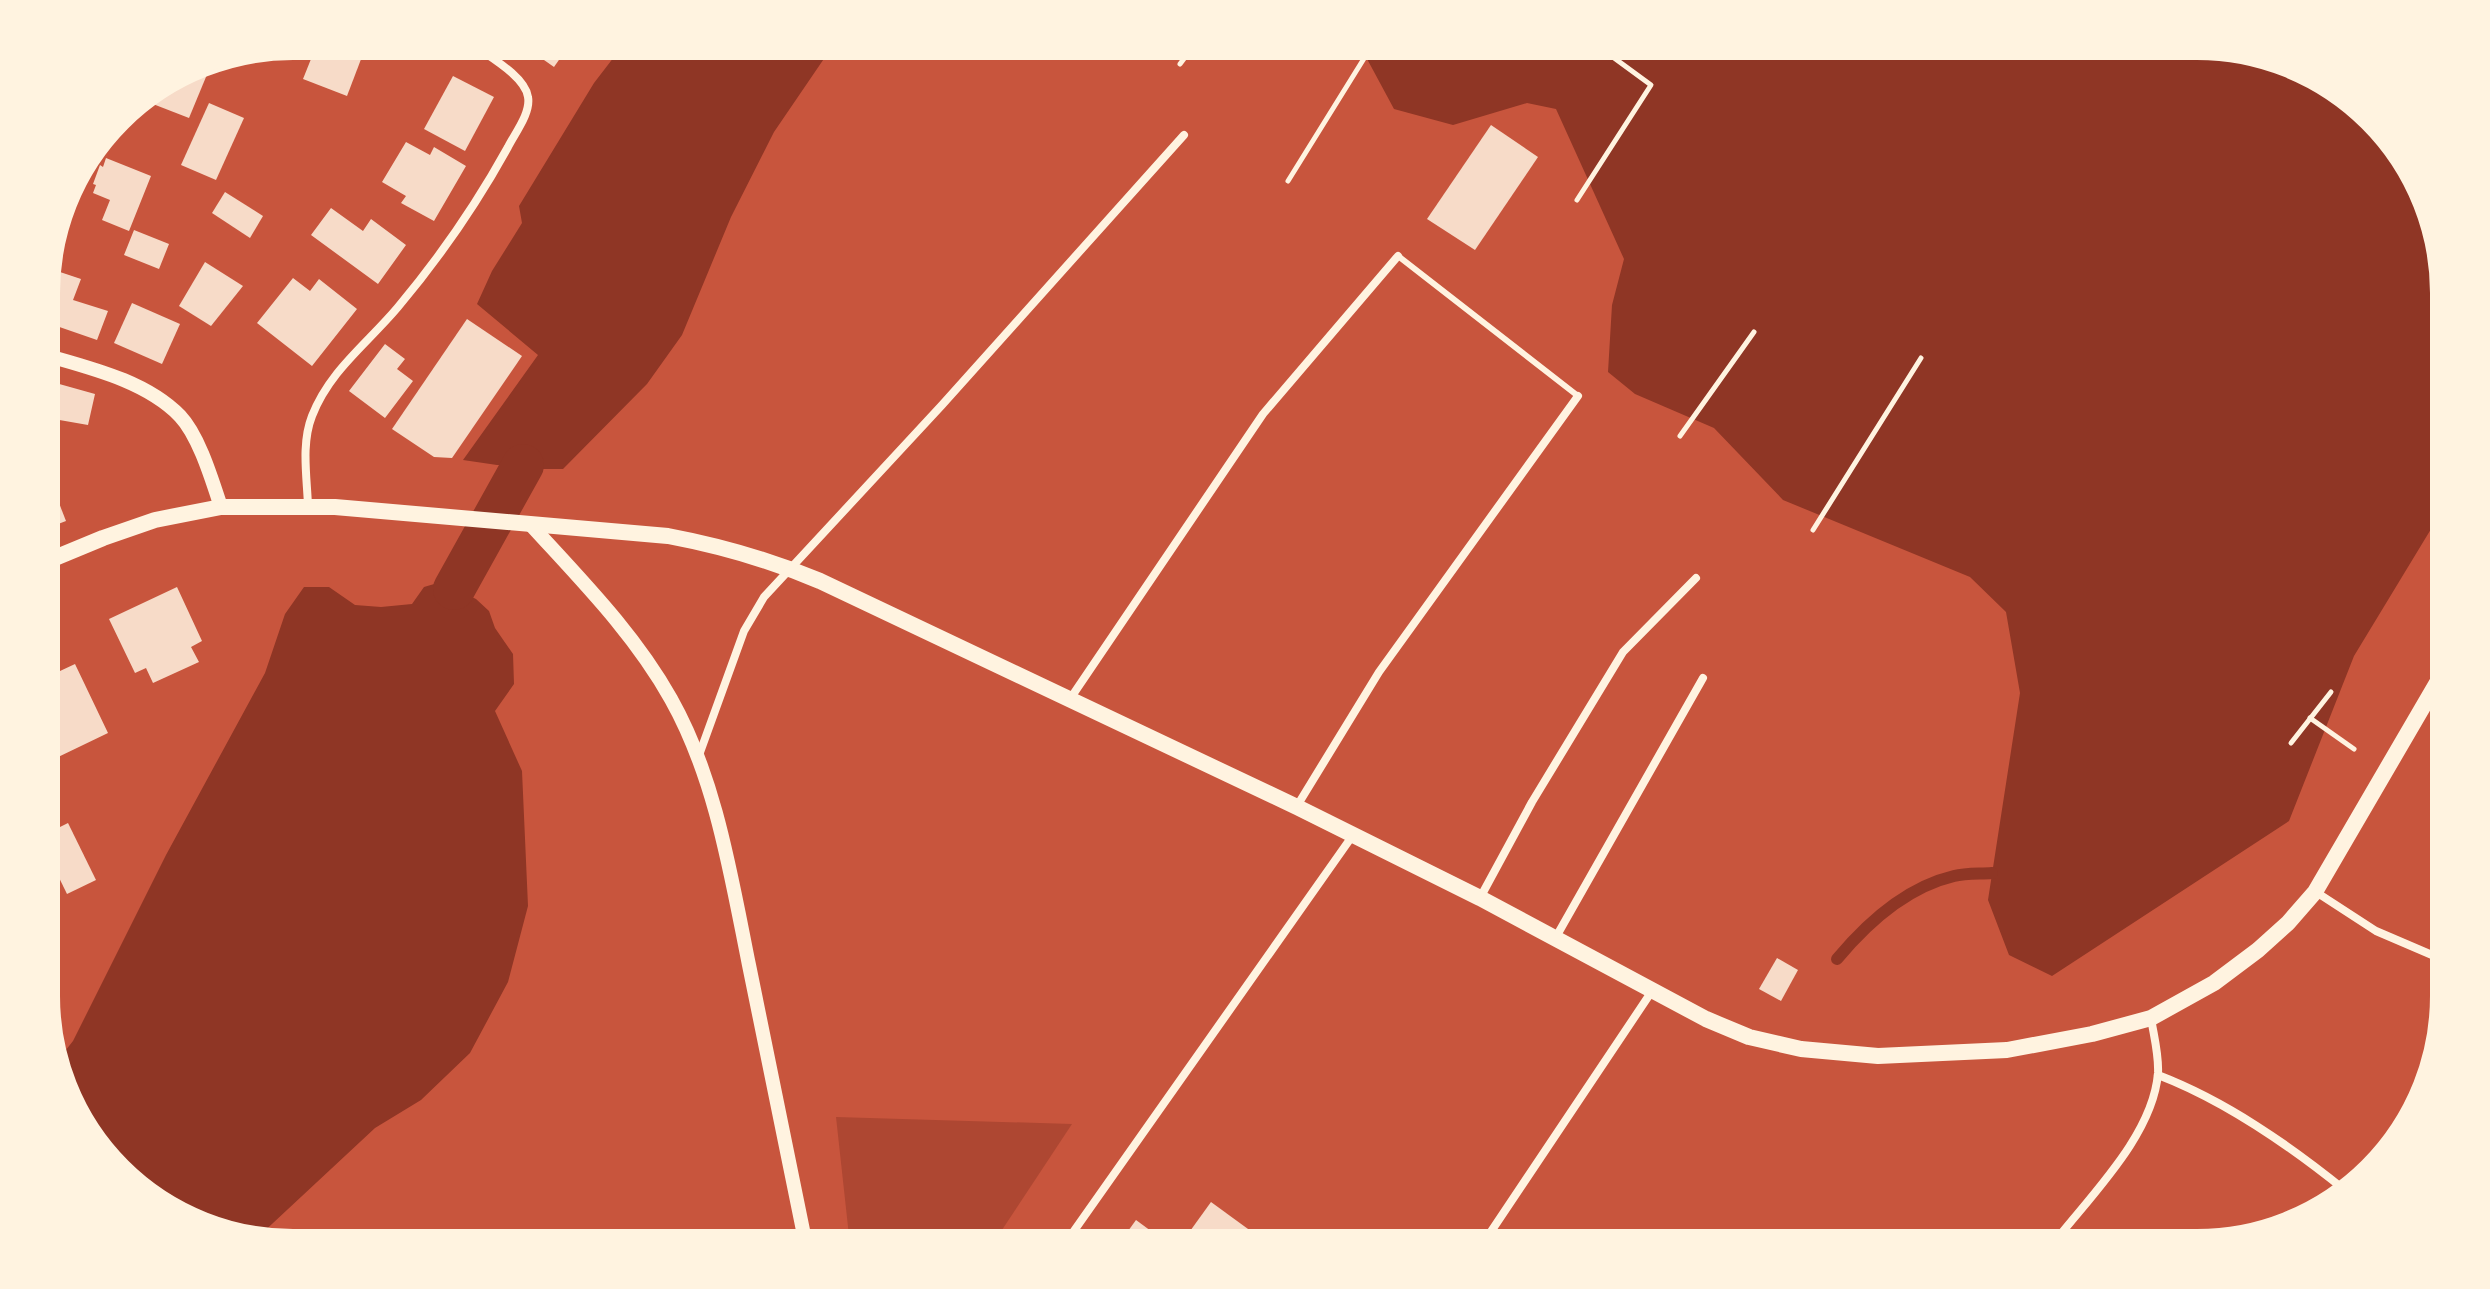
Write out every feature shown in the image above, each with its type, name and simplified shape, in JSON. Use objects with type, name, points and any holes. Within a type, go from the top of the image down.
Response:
[{"type":"main road","points":[[59,556],[155,520],[221,507],[335,507],[668,536],[728,549],[790,568],[1297,807],[1556,937],[1706,1019],[1749,1037],[1801,1049],[1878,1056],[2007,1050],[2092,1034],[2151,1018],[2214,983],[2288,923],[2315,892],[2432,704]]},
{"type":"street","points":[[308,507],[305,439],[321,397],[335,375],[430,270],[487,185],[526,112],[528,95],[524,85],[492,59]]},
{"type":"street","points":[[698,759],[744,631],[764,597],[942,405],[1184,135]]},
{"type":"street","points":[[1070,700],[1263,414],[1398,256]]},
{"type":"street","points":[[59,360],[128,383],[160,399],[182,418],[203,456],[221,507]]},
{"type":"street","points":[[1297,807],[1379,672],[1578,396]]},
{"type":"street","points":[[523,524],[617,619],[672,700],[698,759],[735,893],[803,1231]]},
{"type":"street","points":[[1480,898],[1532,802],[1623,652],[1696,578]]},
{"type":"street","points":[[1556,937],[1703,678]]},
{"type":"street","points":[[1074,1231],[1353,835]]},
{"type":"street","points":[[2315,892],[2376,931],[2432,955]]},
{"type":"street","points":[[1492,1230],[1652,991]]},
{"type":"street","points":[[2064,1230],[2111,1170],[2150,1109],[2158,1075],[2158,1053],[2151,1018]]},
{"type":"street","points":[[2158,1075],[2190,1087],[2265,1132],[2337,1184]]},
{"type":"lane","points":[[1398,256],[1578,396]]},
{"type":"path","points":[[1288,181],[1364,58]]},
{"type":"path","points":[[1577,200],[1651,85],[1615,58]]},
{"type":"path","points":[[1180,64],[1184,59]]},
{"type":"path","points":[[1680,436],[1754,332]]},
{"type":"path","points":[[1813,530],[1921,358]]},
{"type":"path","points":[[2291,743],[2331,692]]},
{"type":"path","points":[[2310,718],[2354,749]]},
{"type":"shaded area","points":[[1367,58],[2197,58],[2273,70],[2301,82],[2352,116],[2374,138],[2408,189],[2424,232],[2430,262],[2432,527],[2354,656],[2289,821],[2052,976],[2009,955],[1988,900],[2020,693],[2006,612],[1970,577],[1783,500],[1714,428],[1635,394],[1608,372],[1612,305],[1624,259],[1556,109],[1527,103],[1453,125],[1394,109]]},
{"type":"shaded area","points":[[613,59],[824,59],[774,132],[731,217],[682,335],[647,384],[563,469],[463,460],[538,355],[477,304],[492,271],[522,223],[519,206],[594,83]]},
{"type":"shaded area","points":[[441,582],[476,599],[489,611],[495,628],[513,654],[514,684],[495,711],[522,771],[528,906],[508,982],[470,1053],[421,1100],[375,1128],[266,1229],[217,1219],[162,1191],[116,1151],[89,1114],[65,1051],[73,1041],[166,855],[265,673],[285,614],[304,587],[329,587],[355,605],[381,607],[412,604],[424,587]]},
{"type":"shaded area","points":[[836,1117],[1072,1124],[1002,1231],[848,1231]]},
{"type":"building","points":[[311,59],[361,59],[347,96],[303,79]]},
{"type":"building","points":[[542,59],[560,59],[554,67]]},
{"type":"building","points":[[207,74],[189,118],[153,104],[175,89]]},
{"type":"building","points":[[453,76],[494,97],[465,151],[424,129]]},
{"type":"building","points":[[209,103],[244,118],[216,180],[181,165]]},
{"type":"building","points":[[1491,125],[1538,157],[1475,250],[1427,219]]},
{"type":"building","points":[[406,142],[430,155],[434,147],[466,166],[434,221],[401,203],[406,196],[382,182]]},
{"type":"building","points":[[106,158],[151,176],[129,231],[102,220],[110,200],[93,193],[100,165],[103,167]]},
{"type":"building","points":[[225,192],[263,216],[250,238],[212,213]]},
{"type":"building","points":[[331,208],[363,231],[371,219],[406,245],[378,284],[311,235]]},
{"type":"building","points":[[134,230],[169,244],[159,269],[124,255]]},
{"type":"building","points":[[205,262],[243,286],[211,326],[179,306]]},
{"type":"building","points":[[60,272],[81,279],[73,300],[108,311],[97,340],[59,327]]},
{"type":"building","points":[[293,278],[310,291],[319,279],[357,309],[312,366],[257,323]]},
{"type":"building","points":[[132,303],[180,324],[162,364],[114,343]]},
{"type":"building","points":[[467,319],[522,356],[452,458],[434,457],[392,429]]},
{"type":"building","points":[[385,344],[405,359],[397,369],[413,381],[385,418],[349,391]]},
{"type":"building","points":[[59,384],[95,394],[88,425],[59,420]]},
{"type":"building","points":[[59,502],[66,521],[59,524]]},
{"type":"building","points":[[177,587],[202,641],[191,647],[199,662],[153,683],[146,668],[135,673],[109,619]]},
{"type":"building","points":[[75,664],[108,733],[58,757],[58,672]]},
{"type":"building","points":[[68,823],[96,880],[67,894],[58,876],[58,828]]},
{"type":"building","points":[[1777,958],[1798,970],[1781,1001],[1759,989]]},
{"type":"building","points":[[1211,1202],[1250,1231],[1190,1231]]},
{"type":"building","points":[[1136,1220],[1150,1231],[1128,1231]]},
{"type":"waterway","points":[[454,589],[523,465]]},
{"type":"waterway","points":[[1837,959],[1861,932],[1889,908],[1920,889],[1954,876],[1992,873]]}]
